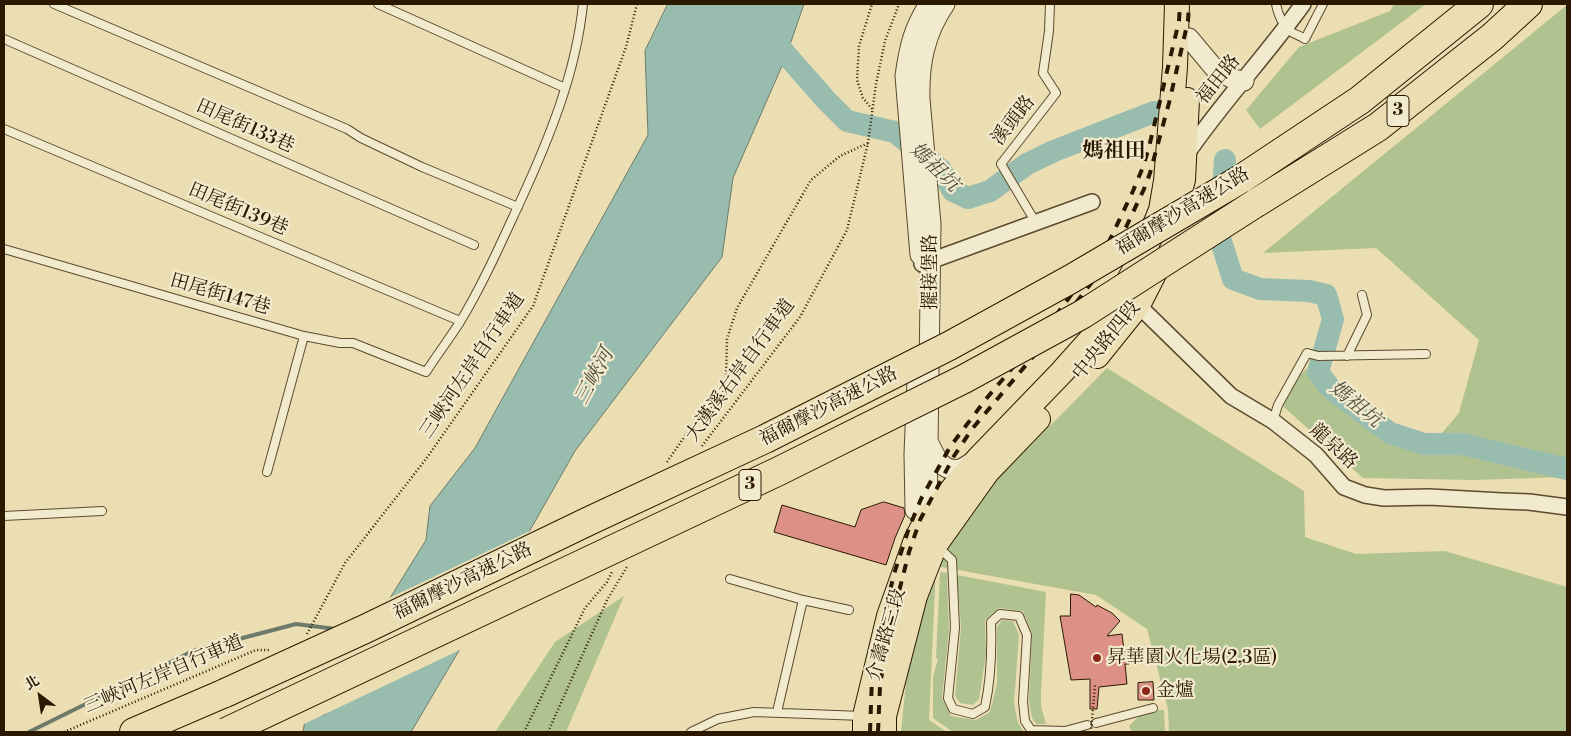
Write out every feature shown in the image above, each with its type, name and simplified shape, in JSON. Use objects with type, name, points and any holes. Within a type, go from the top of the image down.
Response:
[{"type":"highway","name":"福爾摩沙高速公路","points":[[134,732],[365,629],[590,520],[765,439],[949,346],[1070,279],[1241,178],[1360,100],[1479,4]]},
{"type":"highway","name":"福爾摩沙高速公路","points":[[226,732],[779,471],[964,379],[1083,314],[1256,202],[1378,128],[1492,37],[1528,4]]},
{"type":"main road","name":"中央路四段","points":[[926,543],[987,472],[1106,347],[1129,302],[1143,254],[1161,210],[1173,166],[1178,4]]},
{"type":"main road","name":"中央路四段","points":[[1177,82],[1189,38],[1191,4]]},
{"type":"main road","name":"中央路四段","points":[[926,543],[927,519],[979,458],[1129,302],[1160,261],[1183,180],[1173,166]]},
{"type":"main road","name":"介壽路三段","points":[[865,724],[889,616],[926,543]]},
{"type":"main road","name":"介壽路三段","points":[[884,732],[884,716],[915,596],[926,543]]},
{"type":"street","name":"擺接堡路","points":[[927,519],[929,442],[926,262],[913,96],[906,76],[909,50],[918,22],[928,4]]},
{"type":"street","name":"擺接堡路","points":[[913,96],[920,79],[923,54],[930,31],[945,4]]},
{"type":"street","name":"福田路","points":[[1173,166],[1244,81],[1294,32],[1303,4]]},
{"type":"street","points":[[1189,38],[1215,68],[1232,80],[1244,81]]},
{"type":"street","points":[[1160,134],[1177,82]]},
{"type":"street","points":[[926,262],[1035,221],[1092,202]]},
{"type":"street","name":"擺接堡路","points":[[926,262],[914,454],[926,543]]},
{"type":"street","name":"龍泉路","points":[[1129,302],[1231,396],[1273,421],[1316,455],[1344,487],[1384,498],[1429,497],[1529,502],[1567,507]]},
{"type":"street","points":[[929,442],[937,460],[949,468],[960,468],[979,458]]},
{"type":"lane","points":[[54,4],[347,129],[361,138],[422,167],[518,207]]},
{"type":"lane","points":[[378,4],[565,88]]},
{"type":"lane","points":[[460,321],[497,253],[535,170],[561,104],[581,22],[583,4]]},
{"type":"lane","name":"溪頭路","points":[[1035,221],[1001,164],[1056,93],[1043,73],[1049,31],[1050,4]]},
{"type":"lane","points":[[1276,4],[1278,15],[1294,32],[1305,39],[1323,4]]},
{"type":"lane","name":"田尾街133巷","points":[[4,39],[474,245]]},
{"type":"lane","name":"田尾街139巷","points":[[4,129],[460,321]]},
{"type":"lane","name":"田尾街147巷","points":[[4,250],[304,336],[340,343],[352,343],[426,372],[460,321]]},
{"type":"lane","points":[[1347,356],[1368,315],[1362,295]]},
{"type":"lane","points":[[266,472],[304,336]]},
{"type":"lane","points":[[1273,421],[1278,404],[1307,354],[1347,356],[1426,354]]},
{"type":"lane","points":[[4,516],[102,511]]},
{"type":"lane","points":[[926,543],[952,560],[955,628],[948,698],[953,710],[973,714],[984,707],[990,686],[991,622],[1000,614],[1019,616],[1027,635],[1023,702],[1025,721],[1031,730],[1065,731],[1089,729]]},
{"type":"lane","points":[[730,579],[803,600],[849,610]]},
{"type":"lane","points":[[777,712],[803,600]]},
{"type":"lane","points":[[1096,723],[1153,708]]},
{"type":"lane","points":[[691,732],[718,719],[754,712],[777,712],[865,724]]},
{"type":"path","name":"三峽河左岸自行車道","points":[[308,631],[345,563],[426,459],[533,306],[626,47],[637,4]]},
{"type":"path","points":[[872,4],[859,46],[857,80],[864,98],[873,111]]},
{"type":"path","name":"大漢溪右岸自行車道","points":[[698,452],[708,436],[800,318],[846,230],[868,143],[885,41],[899,4]]},
{"type":"path","points":[[666,464],[692,426],[722,398],[726,381],[727,339],[737,308],[811,180],[840,156],[868,143]]},
{"type":"path","points":[[548,732],[607,600],[632,559]]},
{"type":"path","points":[[524,732],[585,608],[607,582],[616,565]]},
{"type":"path","name":"三峽河左岸自行車道","points":[[64,732],[256,650],[272,650]]},
{"type":"path","points":[[1089,729],[1096,685]]},
{"type":"green space","points":[[1394,4],[1426,4],[1260,129],[1246,110],[1299,47],[1390,11]]},
{"type":"green space","points":[[1567,5],[1567,477],[1475,480],[1363,478],[1276,400],[1306,369],[1355,417],[1424,454],[1459,413],[1479,340],[1376,248],[1263,253]]},
{"type":"green space","points":[[1107,368],[1304,491],[1305,537],[1356,554],[1445,551],[1567,587],[1567,732],[1169,732],[1168,709],[1147,629],[1096,595],[936,566],[929,720],[947,732],[901,732],[906,683],[920,600],[938,551],[994,483]]},
{"type":"green space","points":[[940,572],[947,573],[949,629],[942,698],[951,716],[976,720],[990,712],[997,684],[997,627],[1002,620],[1013,621],[1019,635],[1014,703],[1018,723],[1024,732],[953,732],[933,718],[933,677],[938,659],[936,658]]},
{"type":"green space","points":[[957,575],[1046,592],[1041,706],[1046,724],[1036,724],[1032,718],[1029,701],[1032,633],[1023,611],[999,608],[985,620],[986,654],[979,699],[973,705],[960,703],[955,696],[961,628]]},
{"type":"green space","points":[[624,596],[566,732],[495,732],[555,642]]},
{"type":"green space","points":[[1164,710],[1165,732],[1132,732],[1129,726],[1140,715]]},
{"type":"water","name":"三峽河","points":[[668,4],[804,4],[785,59],[733,178],[722,257],[575,451],[411,732],[303,732],[305,720],[326,714],[372,627],[426,540],[430,506],[475,448],[648,135],[645,51]]},
{"type":"pier","points":[[534,529],[464,648],[302,725],[304,718],[324,712],[385,600]]},
{"type":"building","points":[[884,502],[904,508],[905,515],[886,565],[774,532],[782,505],[855,527],[861,510]]},
{"type":"building","name":"昇華園火化場(2,3區)","points":[[1071,594],[1079,595],[1096,607],[1097,605],[1112,613],[1120,621],[1107,636],[1122,634],[1124,651],[1127,652],[1129,664],[1125,664],[1127,684],[1099,687],[1097,709],[1090,709],[1090,679],[1071,680],[1060,616],[1070,616]]},
{"type":"building","name":"金爐","points":[[1153,682],[1154,700],[1138,700],[1138,683]]},
{"type":"waterway","name":"媽祖坑","points":[[768,34],[847,121],[895,132],[941,170],[953,191],[968,198],[990,191],[1027,164],[1054,151],[1154,112]]},
{"type":"waterway","name":"媽祖坑","points":[[1225,160],[1220,238],[1233,279],[1260,289],[1309,291],[1326,295],[1333,319],[1318,372],[1330,388],[1390,433],[1424,444],[1462,444],[1567,469]]},
{"type":"waterway","points":[[29,732],[193,651],[296,624],[336,629]]},
{"type":"railway","points":[[870,732],[872,678],[879,638],[894,574],[921,499],[950,447],[986,399],[1048,326],[1106,248],[1143,167],[1179,21],[1180,4]]},
{"type":"railway","points":[[878,732],[880,686],[887,639],[909,552],[920,520],[954,456],[972,429],[1048,339],[1092,282],[1119,242],[1150,173],[1188,21],[1189,4]]},
{"type":"place","name":"昇華園火化場(2,3區)","points":[[1097,658]]},
{"type":"place","name":"金爐","points":[[1146,691]]},
{"type":"district","name":"媽祖田","points":[[1114,152]]}]
